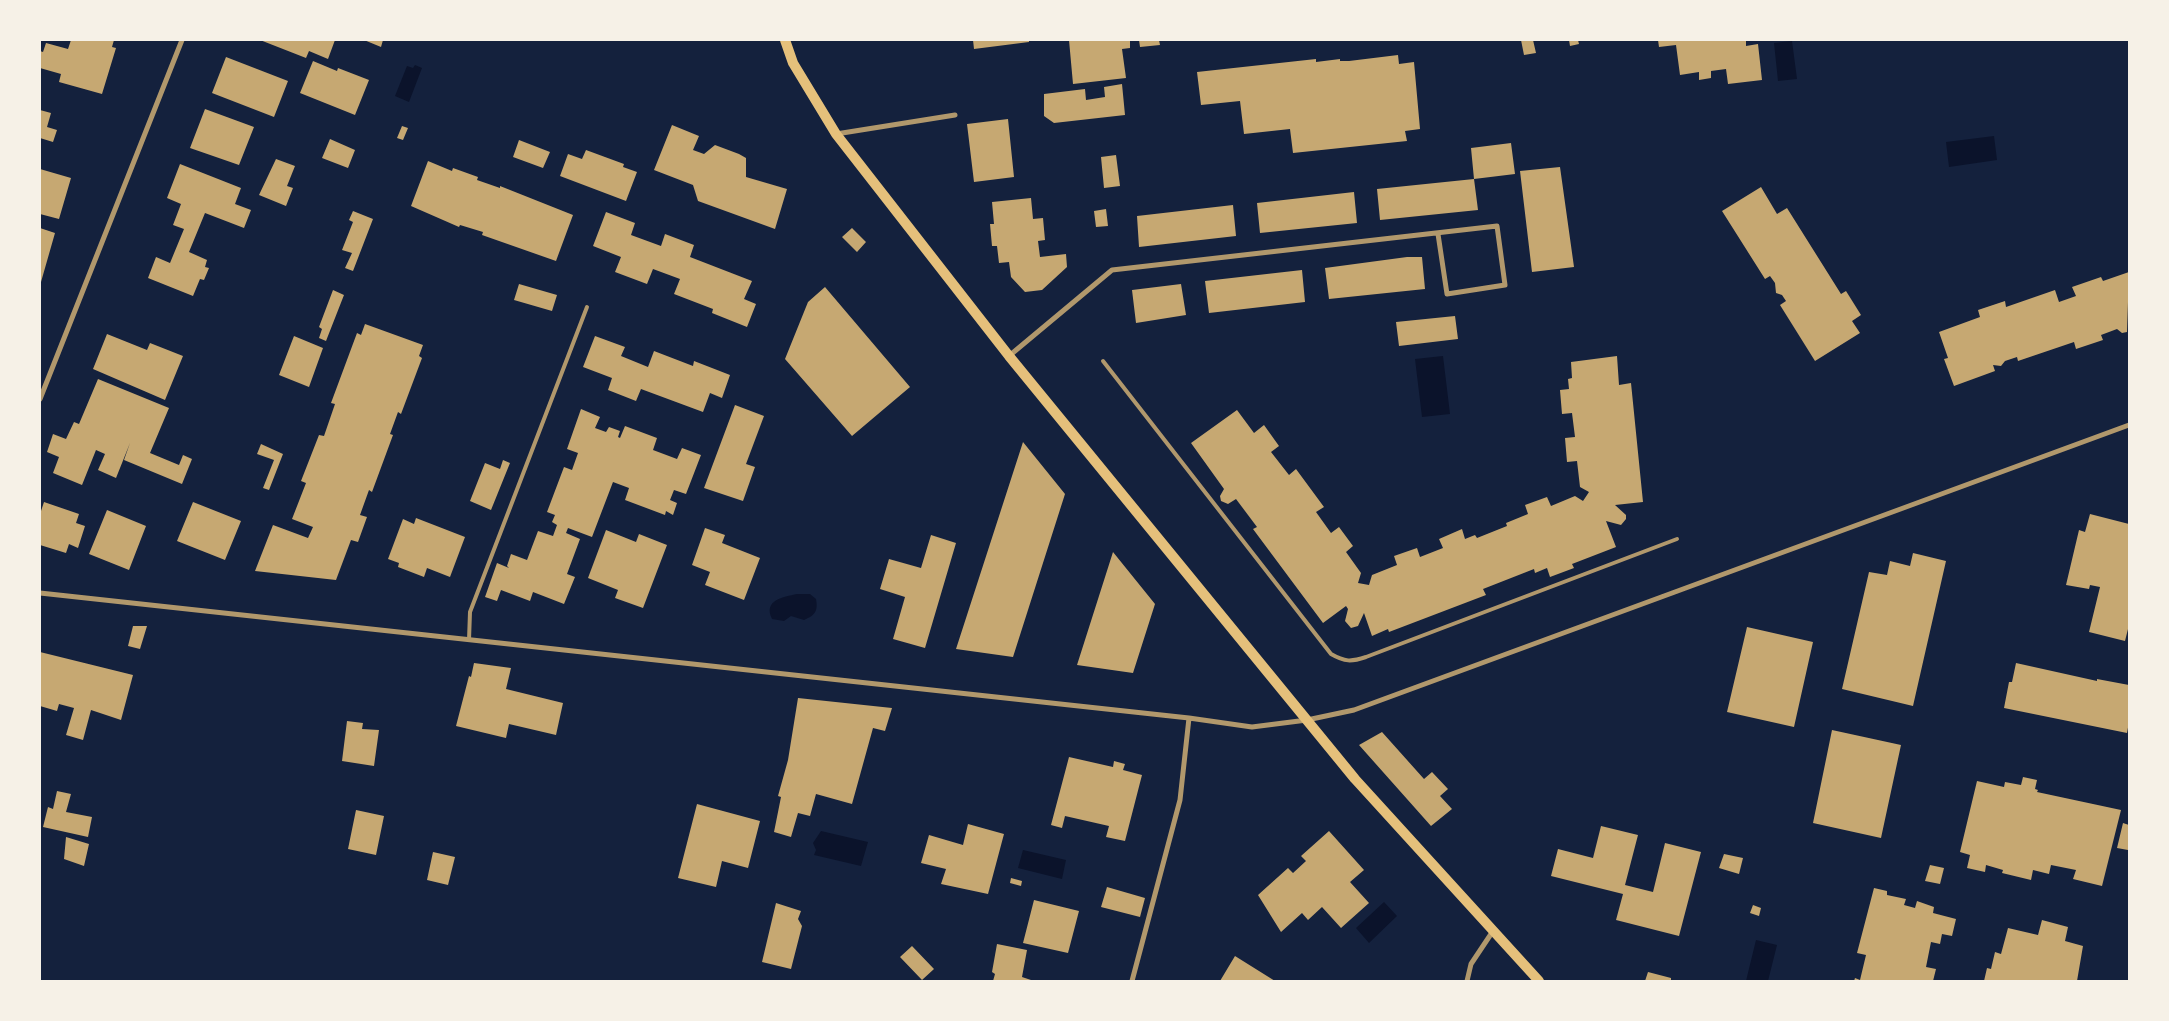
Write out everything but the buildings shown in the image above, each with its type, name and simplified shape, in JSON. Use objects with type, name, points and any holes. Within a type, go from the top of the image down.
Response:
[{"type":"main road","points":[[785,40],[793,63],[836,134],[1009,356],[1355,780],[1539,981]]},
{"type":"street","points":[[40,399],[182,40]]},
{"type":"street","points":[[836,134],[955,115]]},
{"type":"street","points":[[1009,356],[1112,270],[1497,226],[1506,285],[1447,294],[1438,234]]},
{"type":"street","points":[[40,592],[1189,718],[1252,727],[1307,720],[1354,710],[2129,426]]},
{"type":"street","points":[[1132,981],[1180,800],[1189,718]]},
{"type":"street","points":[[1467,981],[1471,964],[1494,931]]},
{"type":"lane","points":[[469,640],[470,612],[588,307]]},
{"type":"lane","points":[[1103,361],[1332,654],[1341,660],[1351,662],[1366,657],[1677,539]]},
{"type":"water","points":[[1792,41],[1797,79],[1778,81],[1774,43]]},
{"type":"water","points":[[415,65],[422,68],[409,102],[395,96],[407,66],[413,68]]},
{"type":"water","points":[[1994,136],[1997,160],[1949,167],[1946,142]]},
{"type":"water","points":[[1443,356],[1450,414],[1422,417],[1415,359]]},
{"type":"water","points":[[797,594],[810,594],[816,599],[817,606],[814,614],[804,620],[791,616],[784,621],[772,619],[770,608],[776,600]]},
{"type":"water","points":[[821,831],[868,842],[861,866],[814,855],[816,850],[813,843]]},
{"type":"water","points":[[1023,850],[1066,860],[1062,879],[1018,868]]},
{"type":"water","points":[[1384,902],[1397,916],[1369,943],[1356,928]]},
{"type":"water","points":[[1756,940],[1777,945],[1768,981],[1746,981]]}]
